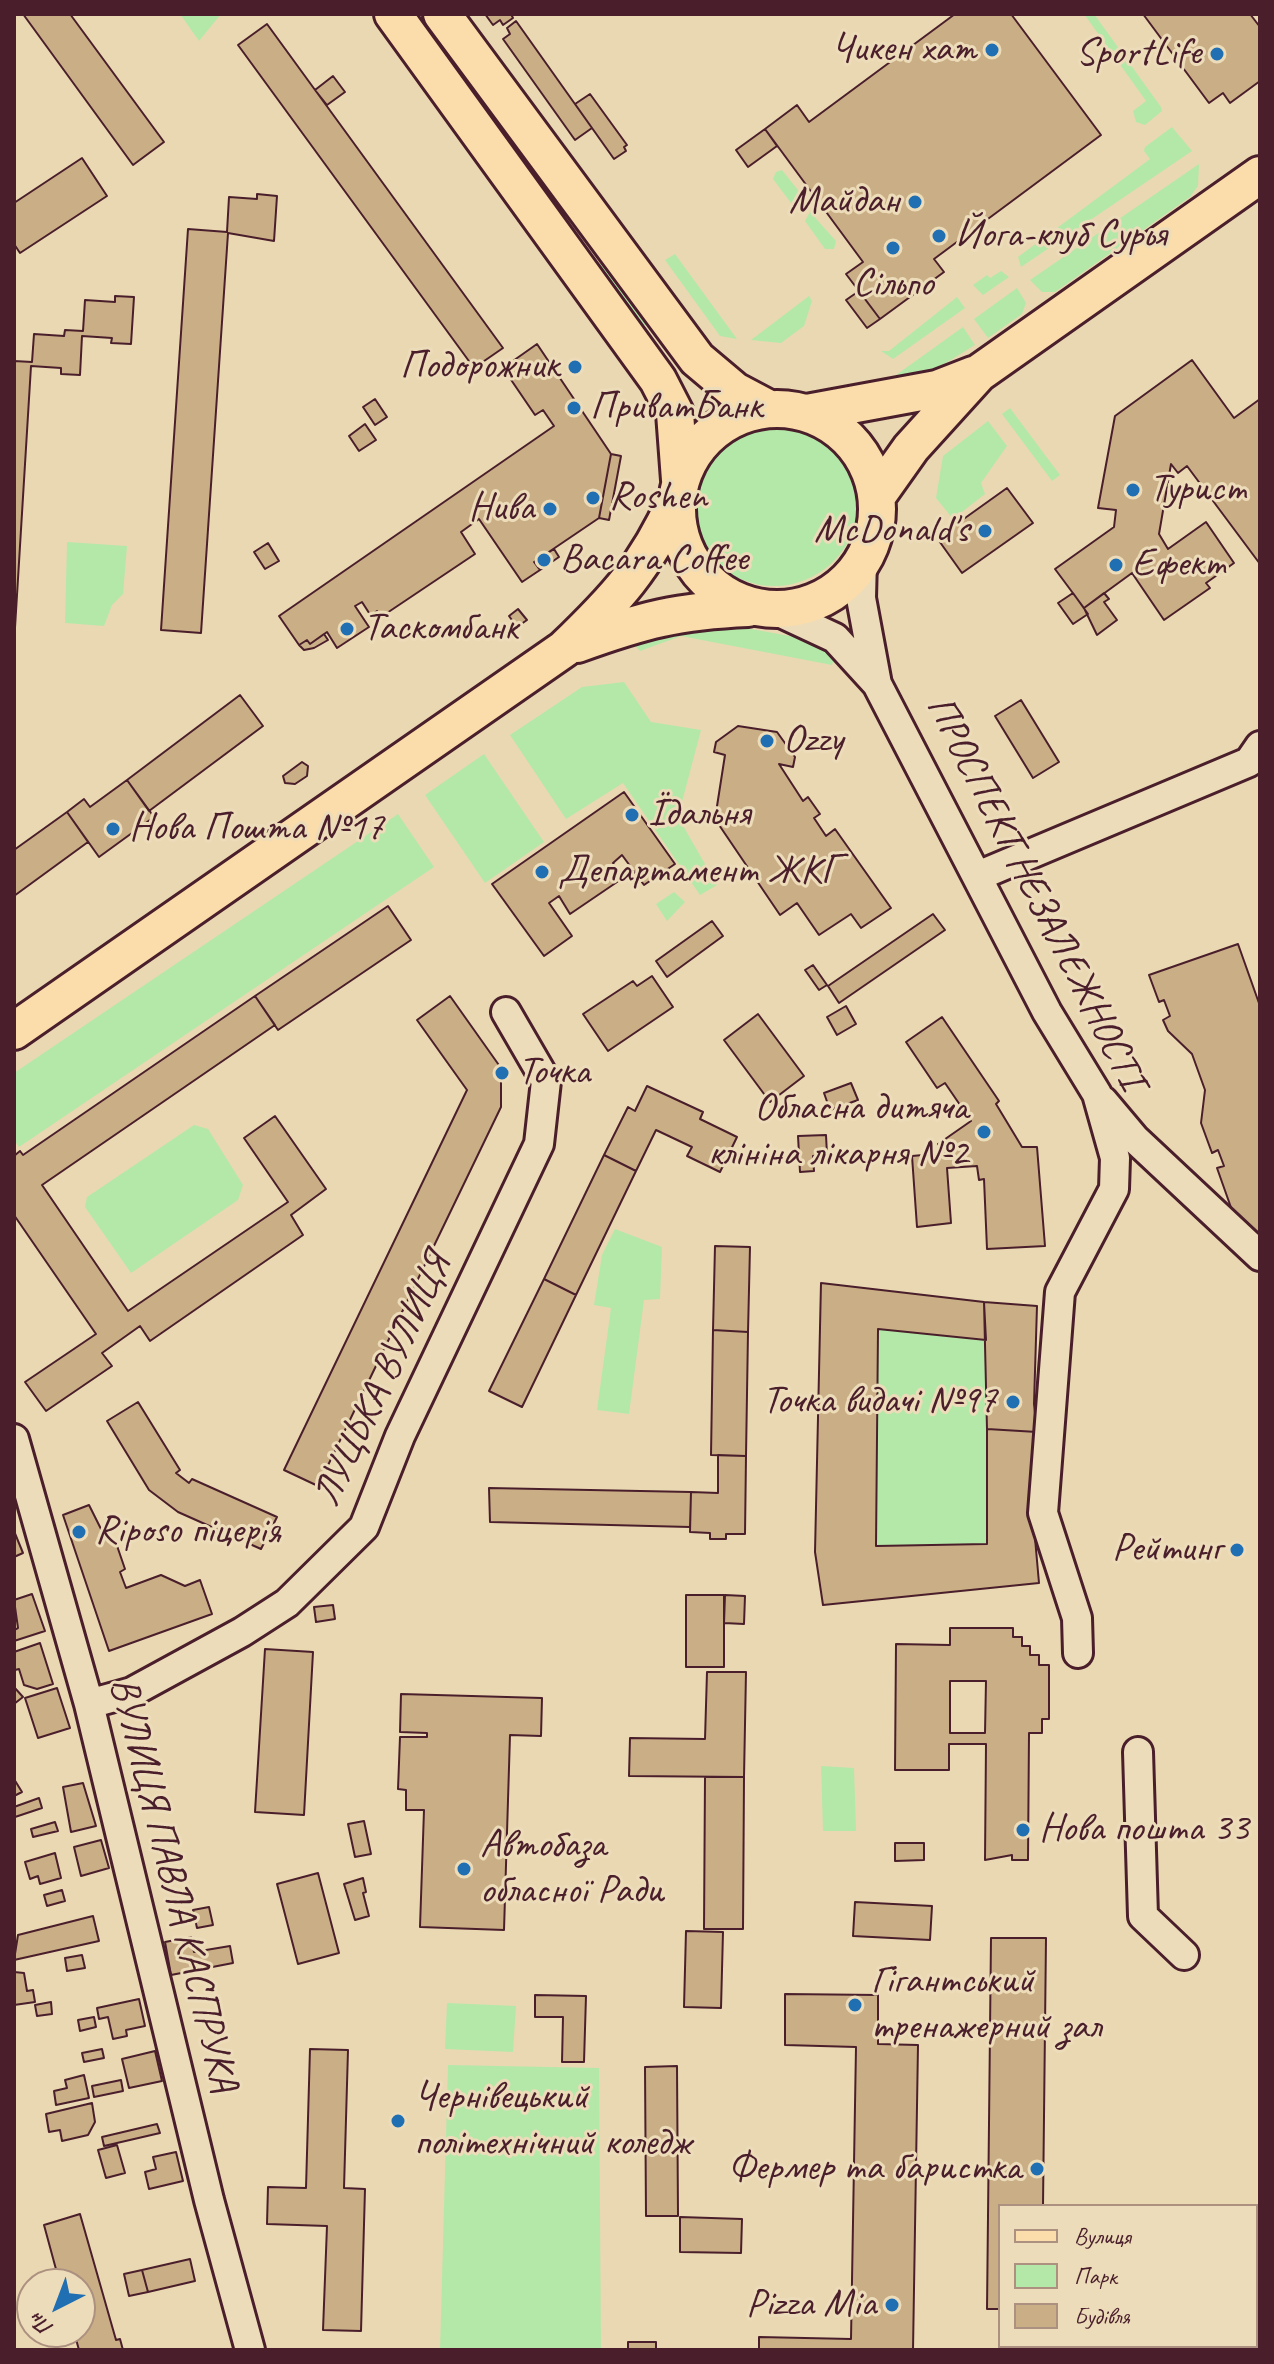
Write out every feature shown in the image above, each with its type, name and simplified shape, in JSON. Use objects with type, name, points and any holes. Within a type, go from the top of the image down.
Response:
[{"type":"main road","points":[[393,14],[637,349],[675,413],[679,533],[698,572],[714,588],[764,609]]},
{"type":"main road","points":[[442,14],[671,325],[711,373],[735,391],[769,409]]},
{"type":"main road","points":[[877,496],[911,448],[979,373],[1260,175]]},
{"type":"main road","points":[[14,1031],[564,649],[636,576],[657,543],[697,448],[709,434],[742,415],[769,409],[807,413],[937,389],[979,373]]},
{"type":"main road","points":[[564,649],[651,617],[691,610],[764,609],[817,602],[852,577],[878,518],[877,496],[869,469],[854,445],[841,431],[807,413]]},
{"type":"street","points":[[862,559],[861,598],[877,684]]},
{"type":"street","points":[[764,609],[835,638],[877,684]]},
{"type":"street","name":"ПРОСПЕКТ НЕЗАЛЕЖНОСТІ","points":[[877,684],[1047,1012],[1097,1094],[1115,1158],[1114,1189],[1060,1292],[1043,1513],[1077,1618],[1078,1653]]},
{"type":"street","points":[[978,876],[1249,762],[1260,746]]},
{"type":"street","name":"ЛУЦЬКА ВУЛИЦЯ","points":[[89,1704],[132,1692],[242,1632],[287,1603],[364,1527],[400,1436],[539,1144],[546,1081],[506,1012]]},
{"type":"street","points":[[1097,1094],[1135,1139],[1260,1256]]},
{"type":"street","name":"ВУЛИЦЯ ПАВЛА КАСПРУКА","points":[[14,1439],[89,1704],[205,2185],[250,2350]]},
{"type":"street","points":[[1138,1752],[1143,1916],[1184,1955]]},
{"type":"green space","points":[[180,14],[221,14],[199,41]]},
{"type":"green space","points":[[412,14],[428,14],[499,111],[490,118]]},
{"type":"green space","points":[[1084,14],[1094,14],[1161,107],[1162,111],[1145,125],[1136,122],[1133,111],[1146,101]]},
{"type":"green space","points":[[1172,127],[1192,151],[1021,267],[1018,257],[1150,159],[1144,151],[1145,147]]},
{"type":"green space","points":[[1199,164],[1198,186],[1190,197],[1055,292],[1042,292],[1030,280]]},
{"type":"green space","points":[[782,170],[805,199],[800,208],[794,207],[773,179],[776,172]]},
{"type":"green space","points":[[810,212],[836,241],[834,249],[825,249],[805,221]]},
{"type":"green space","points":[[675,254],[737,339],[720,336],[665,260]]},
{"type":"green space","points":[[606,260],[650,320],[642,327],[598,266]]},
{"type":"green space","points":[[1001,271],[1009,277],[983,295],[973,285],[987,275],[990,278]]},
{"type":"green space","points":[[1017,288],[1026,303],[1022,314],[988,338],[974,319]]},
{"type":"green space","points":[[809,296],[812,301],[804,326],[781,343],[751,340]]},
{"type":"green space","points":[[957,297],[965,308],[893,359],[881,351],[889,351]]},
{"type":"green space","points":[[963,327],[975,345],[936,369],[896,380],[896,375]]},
{"type":"green space","points":[[1010,408],[1060,475],[1052,481],[1002,414]]},
{"type":"green space","points":[[774,418],[806,424],[834,442],[852,470],[858,502],[852,534],[834,562],[806,580],[774,586],[742,580],[714,562],[696,534],[690,502],[696,470],[714,442],[742,424]]},
{"type":"green space","points":[[988,421],[1007,446],[981,483],[985,494],[953,519],[936,498],[943,456]]},
{"type":"green space","points":[[67,542],[127,546],[123,594],[112,605],[104,626],[65,623]]},
{"type":"green space","points":[[681,616],[838,645],[832,665],[681,636],[640,651],[627,637]]},
{"type":"green space","points":[[624,682],[651,722],[701,730],[678,817],[717,885],[700,895],[623,783],[566,819],[510,735],[582,687]]},
{"type":"green space","points":[[484,754],[544,842],[485,883],[425,795]]},
{"type":"green space","points":[[398,814],[434,867],[19,1147],[14,1140],[14,1073]]},
{"type":"green space","points":[[674,892],[685,902],[667,921],[656,904]]},
{"type":"green space","points":[[194,1125],[208,1129],[243,1185],[238,1200],[131,1273],[85,1207],[87,1197]]},
{"type":"green space","points":[[615,1229],[662,1247],[660,1299],[644,1300],[629,1414],[597,1410],[611,1308],[594,1305],[602,1255]]},
{"type":"green space","points":[[878,1329],[986,1340],[987,1544],[876,1546]]},
{"type":"green space","points":[[821,1766],[854,1768],[856,1831],[823,1831]]},
{"type":"green space","points":[[447,2003],[516,2006],[513,2052],[445,2049]]},
{"type":"green space","points":[[448,2065],[599,2068],[601,2350],[440,2350]]},
{"type":"building","points":[[23,14],[70,14],[164,142],[133,165]]},
{"type":"building","points":[[485,14],[511,14],[513,18],[503,25],[500,20],[493,25]]},
{"type":"building","name":"Майдан","points":[[955,14],[1011,14],[1101,135],[934,259],[944,272],[880,319],[846,274],[863,262],[765,129],[797,105],[809,122]]},
{"type":"building","name":"SportLife","points":[[1143,14],[1250,14],[1260,27],[1260,81],[1230,103],[1223,93],[1209,103]]},
{"type":"building","points":[[516,21],[592,128],[575,140],[503,39],[510,34],[507,28]]},
{"type":"building","points":[[267,24],[503,348],[474,368],[238,45]]},
{"type":"building","points":[[333,76],[345,92],[327,105],[315,90]]},
{"type":"building","points":[[590,94],[627,145],[624,147],[626,151],[614,159],[575,104]]},
{"type":"building","points":[[765,129],[777,146],[748,167],[736,150]]},
{"type":"building","points":[[82,158],[107,196],[20,253],[14,244],[14,203]]},
{"type":"building","points":[[257,194],[277,196],[274,241],[228,233],[201,633],[161,630],[188,229],[227,232],[229,197],[257,199]]},
{"type":"building","points":[[859,291],[880,319],[867,328],[846,300]]},
{"type":"building","points":[[115,296],[134,297],[131,344],[111,343],[112,338],[82,336],[80,375],[61,374],[61,368],[31,366],[14,644],[14,361],[32,362],[34,334],[64,336],[65,330],[83,331],[85,300],[115,302]]},
{"type":"building","points":[[537,344],[611,454],[599,518],[534,562],[540,570],[522,582],[479,519],[461,532],[475,554],[381,617],[377,611],[371,616],[362,602],[355,606],[369,627],[337,648],[327,632],[310,644],[307,640],[299,645],[279,616],[554,426],[543,410],[535,415],[503,368]]},
{"type":"building","name":"Турист","points":[[1192,360],[1234,418],[1260,399],[1260,564],[1187,466],[1178,473],[1171,464],[1159,534],[1168,549],[1206,522],[1234,563],[1206,583],[1210,588],[1164,620],[1132,573],[1084,608],[1055,569],[1114,527],[1116,510],[1098,508],[1115,416]]},
{"type":"building","points":[[375,399],[387,417],[375,425],[363,407]]},
{"type":"building","points":[[365,424],[376,440],[359,451],[349,436]]},
{"type":"building","points":[[611,454],[621,456],[609,520],[599,518]]},
{"type":"building","name":"McDonald's","points":[[1007,488],[1033,523],[962,573],[937,538]]},
{"type":"building","points":[[268,543],[279,561],[265,569],[254,552]]},
{"type":"building","points":[[554,549],[559,557],[540,570],[534,562]]},
{"type":"building","points":[[1073,593],[1088,614],[1073,624],[1058,603]]},
{"type":"building","points":[[1104,593],[1109,599],[1104,602],[1117,620],[1097,635],[1084,608]]},
{"type":"building","points":[[518,609],[527,620],[517,627],[509,616]]},
{"type":"building","points":[[324,634],[328,640],[314,648],[304,650],[299,645],[307,640],[310,644]]},
{"type":"building","points":[[240,695],[263,726],[149,811],[127,780]]},
{"type":"building","points":[[1021,700],[1059,762],[1033,778],[995,716]]},
{"type":"building","points":[[738,726],[777,732],[795,757],[793,767],[779,764],[803,801],[808,797],[820,814],[814,818],[826,836],[835,829],[891,908],[861,928],[851,914],[819,935],[797,903],[780,915],[715,819],[725,755],[714,752],[716,742]]},
{"type":"building","points":[[302,762],[308,766],[307,776],[295,784],[285,783],[283,776]]},
{"type":"building","points":[[127,780],[154,817],[99,857],[67,812],[84,799],[90,807]]},
{"type":"building","points":[[624,792],[675,864],[644,885],[622,855],[613,863],[623,878],[570,914],[559,896],[549,903],[572,936],[544,956],[492,884]]},
{"type":"building","points":[[67,812],[88,842],[14,896],[14,850]]},
{"type":"building","points":[[388,906],[411,940],[278,1030],[255,996]]},
{"type":"building","points":[[933,914],[945,930],[839,1003],[828,986]]},
{"type":"building","points":[[712,921],[723,936],[667,977],[656,961]]},
{"type":"building","points":[[1238,944],[1260,1006],[1260,1240],[1234,1216],[1217,1168],[1224,1166],[1218,1150],[1212,1153],[1201,1123],[1205,1090],[1192,1054],[1168,1031],[1163,1020],[1170,1016],[1164,1000],[1159,1002],[1149,975]]},
{"type":"building","points":[[813,965],[827,985],[819,990],[805,970]]},
{"type":"building","points":[[652,976],[673,1007],[608,1051],[583,1014],[633,981],[637,986]]},
{"type":"building","points":[[255,996],[275,1025],[42,1185],[128,1311],[288,1202],[244,1138],[275,1116],[326,1189],[291,1215],[303,1235],[150,1341],[140,1326],[102,1353],[112,1366],[46,1411],[25,1382],[96,1334],[14,1215],[14,1156],[20,1151],[23,1155]]},
{"type":"building","points":[[450,996],[501,1068],[501,1107],[318,1486],[284,1470],[467,1090],[417,1020]]},
{"type":"building","points":[[846,1006],[856,1024],[837,1035],[827,1017]]},
{"type":"building","points":[[758,1014],[804,1076],[770,1102],[724,1040]]},
{"type":"building","name":"Обласна дитяча клініна лікарня №2","points":[[942,1017],[999,1101],[996,1104],[1022,1147],[1037,1147],[1045,1246],[987,1249],[984,1179],[979,1180],[977,1166],[947,1168],[951,1223],[917,1227],[912,1156],[946,1153],[938,1144],[971,1121],[945,1083],[937,1088],[906,1042]]},
{"type":"building","points":[[851,1083],[858,1100],[830,1110],[824,1093]]},
{"type":"building","points":[[647,1086],[703,1112],[700,1119],[737,1137],[720,1172],[687,1156],[692,1147],[656,1130],[636,1171],[604,1155],[628,1107],[635,1111]]},
{"type":"building","points":[[826,1135],[827,1155],[813,1156],[814,1171],[800,1172],[798,1136]]},
{"type":"building","points":[[604,1155],[636,1171],[576,1295],[544,1279]]},
{"type":"building","points":[[715,1246],[750,1247],[748,1332],[713,1330]]},
{"type":"building","points":[[544,1279],[576,1295],[522,1407],[489,1391]]},
{"type":"building","points":[[821,1283],[984,1302],[986,1340],[878,1329],[876,1546],[987,1544],[987,1429],[1037,1432],[1034,1527],[1039,1583],[823,1605],[815,1552]]},
{"type":"building","points":[[984,1302],[1037,1306],[1034,1404],[1037,1432],[987,1429]]},
{"type":"building","points":[[713,1330],[748,1332],[746,1456],[711,1455]]},
{"type":"building","points":[[138,1402],[180,1470],[176,1473],[189,1483],[192,1479],[277,1517],[261,1549],[178,1512],[149,1490],[107,1421]]},
{"type":"building","points":[[718,1455],[746,1456],[745,1534],[726,1534],[726,1539],[710,1539],[710,1533],[690,1532],[691,1492],[718,1493]]},
{"type":"building","points":[[489,1488],[691,1492],[690,1527],[490,1522]]},
{"type":"building","points":[[89,1505],[110,1543],[115,1540],[125,1569],[120,1572],[126,1588],[161,1575],[185,1586],[200,1580],[212,1614],[109,1651],[63,1515]]},
{"type":"building","points":[[14,1531],[23,1553],[14,1557]]},
{"type":"building","points":[[32,1594],[45,1631],[14,1641],[14,1630],[18,1628],[14,1600]]},
{"type":"building","points":[[686,1595],[724,1595],[724,1667],[686,1667]]},
{"type":"building","points":[[725,1595],[745,1596],[744,1624],[724,1623]]},
{"type":"building","points":[[333,1605],[335,1619],[316,1622],[314,1607]]},
{"type":"building","points":[[950,1628],[1013,1628],[1013,1637],[1022,1637],[1022,1646],[1030,1646],[1030,1655],[1039,1655],[1039,1665],[1049,1665],[1049,1719],[1042,1719],[1042,1733],[1029,1733],[1028,1860],[1012,1860],[1012,1855],[985,1860],[986,1744],[949,1744],[949,1770],[895,1770],[896,1644],[950,1645]],"holes":[[[950,1681],[986,1681],[985,1733],[950,1733]]]},
{"type":"building","points":[[40,1643],[53,1684],[37,1689],[24,1685],[19,1669],[15,1670],[14,1652]]},
{"type":"building","points":[[265,1649],[313,1652],[304,1815],[255,1812]]},
{"type":"building","points":[[707,1672],[746,1672],[744,1777],[629,1776],[630,1738],[705,1739]]},
{"type":"building","points":[[14,1687],[23,1697],[14,1704]]},
{"type":"building","points":[[57,1688],[70,1728],[38,1738],[25,1698]]},
{"type":"building","name":"Автобаза обласної Ради","points":[[401,1694],[542,1698],[541,1736],[510,1735],[504,1930],[420,1927],[424,1810],[406,1810],[406,1790],[398,1789],[400,1737],[427,1737],[427,1733],[400,1732]]},
{"type":"building","points":[[705,1777],[744,1777],[743,1929],[704,1929]]},
{"type":"building","points":[[14,1779],[22,1792],[14,1796]]},
{"type":"building","points":[[83,1783],[96,1826],[71,1832],[63,1787]]},
{"type":"building","points":[[39,1798],[42,1808],[15,1817],[14,1807]]},
{"type":"building","points":[[364,1821],[371,1854],[355,1857],[348,1824]]},
{"type":"building","points":[[55,1822],[58,1831],[33,1837],[31,1829]]},
{"type":"building","points":[[101,1840],[109,1868],[81,1876],[74,1847]]},
{"type":"building","points":[[895,1843],[924,1843],[924,1860],[895,1861]]},
{"type":"building","points":[[55,1853],[61,1878],[40,1884],[38,1876],[30,1879],[25,1862]]},
{"type":"building","points":[[318,1873],[339,1953],[298,1964],[277,1884]]},
{"type":"building","points":[[363,1878],[369,1916],[355,1920],[344,1884]]},
{"type":"building","points":[[62,1890],[65,1901],[47,1906],[44,1895]]},
{"type":"building","points":[[855,1902],[932,1906],[930,1940],[853,1936]]},
{"type":"building","points":[[209,1907],[213,1925],[197,1928],[193,1910]]},
{"type":"building","points":[[93,1916],[99,1941],[14,1960],[18,1935]]},
{"type":"building","points":[[686,1931],[723,1932],[721,2008],[684,2007]]},
{"type":"building","points":[[191,1937],[194,1952],[230,1946],[233,1963],[171,1975],[165,1942]]},
{"type":"building","points":[[991,1938],[1046,1938],[1043,2204],[998,2204],[998,2309],[987,2309]]},
{"type":"building","points":[[82,1955],[85,1968],[67,1971],[65,1958]]},
{"type":"building","points":[[14,1972],[24,1973],[27,1991],[33,1990],[35,2002],[14,2005]]},
{"type":"building","points":[[785,1994],[878,1995],[878,2044],[918,2045],[913,2350],[759,2350],[759,2337],[851,2339],[856,2047],[785,2045]]},
{"type":"building","points":[[535,1995],[586,1996],[584,2062],[562,2062],[563,2017],[535,2017]]},
{"type":"building","points":[[139,1999],[145,2026],[126,2030],[127,2036],[113,2039],[108,2017],[99,2019],[97,2008]]},
{"type":"building","points":[[51,2002],[52,2014],[37,2016],[35,2005]]},
{"type":"building","points":[[94,2017],[96,2027],[80,2031],[78,2020]]},
{"type":"building","points":[[102,2049],[104,2058],[84,2062],[82,2053]]},
{"type":"building","points":[[310,2049],[348,2050],[344,2188],[365,2189],[361,2331],[323,2330],[327,2226],[267,2224],[268,2187],[306,2188]]},
{"type":"building","points":[[155,2051],[162,2081],[129,2088],[122,2059]]},
{"type":"building","points":[[677,2066],[678,2216],[646,2216],[645,2067]]},
{"type":"building","points":[[84,2075],[89,2098],[56,2105],[54,2091],[67,2088],[65,2080]]},
{"type":"building","points":[[121,2080],[123,2091],[94,2097],[92,2086]]},
{"type":"building","points":[[92,2103],[95,2122],[88,2135],[62,2141],[60,2130],[49,2132],[46,2114]]},
{"type":"building","points":[[157,2124],[160,2133],[104,2146],[102,2137]]},
{"type":"building","points":[[117,2145],[125,2173],[106,2178],[98,2150]]},
{"type":"building","points":[[176,2152],[183,2181],[149,2189],[145,2172],[156,2169],[153,2157]]},
{"type":"building","points":[[80,2214],[95,2268],[56,2268],[44,2225]]},
{"type":"building","points":[[680,2217],[742,2219],[741,2253],[680,2252]]},
{"type":"building","points":[[190,2259],[195,2281],[148,2292],[142,2270]]},
{"type":"building","points":[[96,2270],[116,2340],[120,2339],[123,2350],[79,2350],[96,2348]]},
{"type":"building","points":[[142,2270],[148,2292],[129,2296],[124,2274]]},
{"type":"building","points":[[628,2342],[656,2342],[656,2350],[628,2350]]},
{"type":"place","name":"Чикен хат","points":[[992,50]]},
{"type":"place","name":"SportLife","points":[[1217,54]]},
{"type":"place","name":"Майдан","points":[[915,202]]},
{"type":"place","name":"Йога-клуб Сурья","points":[[939,236]]},
{"type":"place","name":"Сільпо","points":[[893,248]]},
{"type":"place","name":"Подорожник","points":[[575,367]]},
{"type":"place","name":"ПриватБанк","points":[[574,408]]},
{"type":"place","name":"Турист","points":[[1133,490]]},
{"type":"place","name":"Roshen","points":[[593,498]]},
{"type":"place","name":"Нива","points":[[550,509]]},
{"type":"place","name":"McDonald's","points":[[985,531]]},
{"type":"place","name":"Bacara Coffee","points":[[544,560]]},
{"type":"place","name":"Ефект","points":[[1116,565]]},
{"type":"place","name":"Таскомбанк","points":[[347,629]]},
{"type":"place","name":"Ozzy","points":[[767,741]]},
{"type":"place","name":"Їдальня","points":[[632,815]]},
{"type":"place","name":"Нова Пошта №17","points":[[113,829]]},
{"type":"place","name":"Департамент ЖКГ","points":[[542,872]]},
{"type":"place","name":"Точка","points":[[502,1073]]},
{"type":"place","name":"Обласна дитяча клініна лікарня №2","points":[[984,1132]]},
{"type":"place","name":"Точка видачі №97","points":[[1013,1402]]},
{"type":"place","name":"Riposo піцерія","points":[[79,1532]]},
{"type":"place","name":"Рейтинг","points":[[1237,1550]]},
{"type":"place","name":"Нова пошта 33","points":[[1023,1830]]},
{"type":"place","name":"Автобаза обласної Ради","points":[[464,1869]]},
{"type":"place","name":"Гігантський тренажерний зал","points":[[855,2005]]},
{"type":"place","name":"Чернівецький політехнічний коледж","points":[[398,2121]]},
{"type":"place","name":"Фермер та баристка","points":[[1037,2169]]},
{"type":"place","name":"Pizza Mia","points":[[892,2305]]}]
